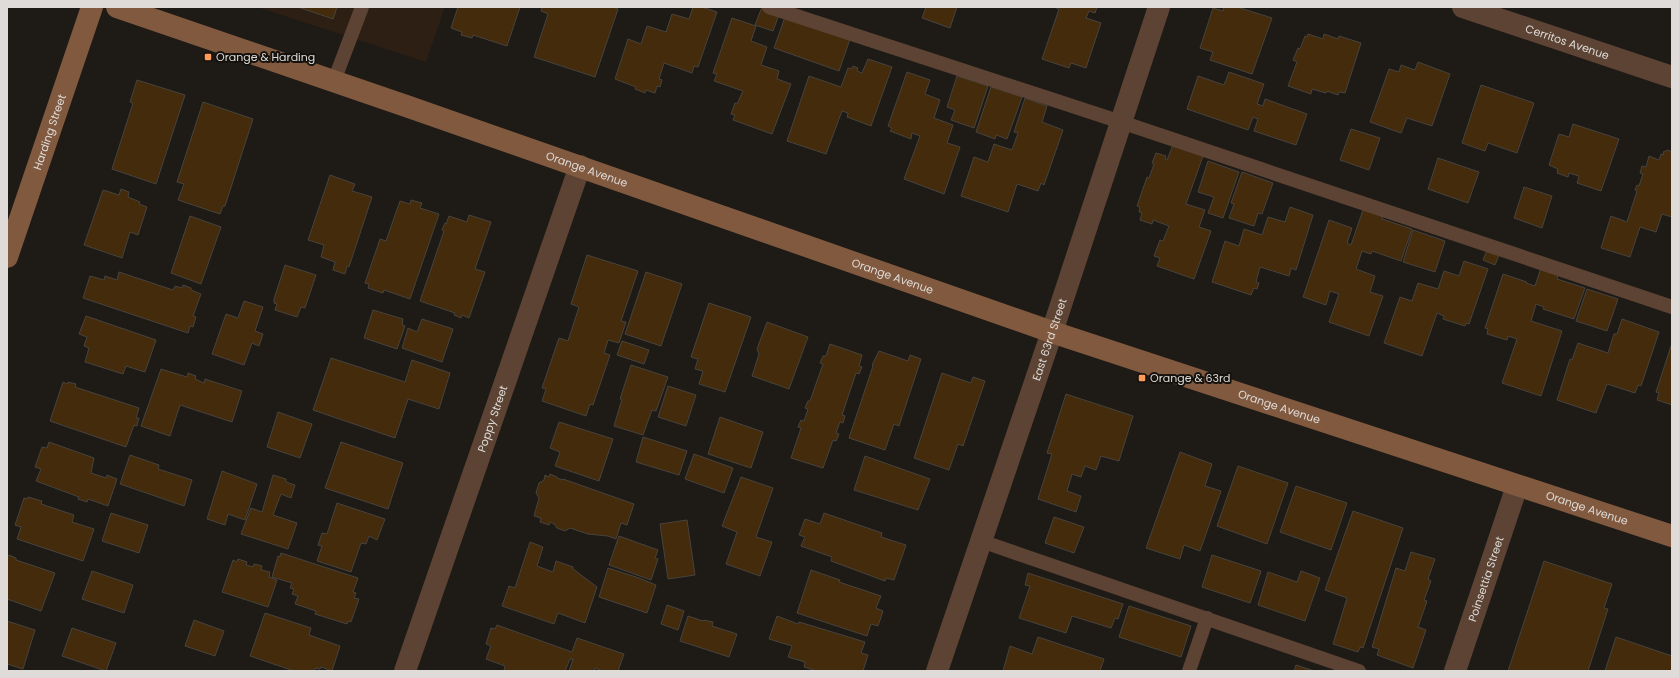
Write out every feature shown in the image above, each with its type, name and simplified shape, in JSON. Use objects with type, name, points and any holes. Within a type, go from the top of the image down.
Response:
[{"type":"street","name":"Harding Street","points":[[7,257],[92,7]]},
{"type":"street","name":"Orange Avenue","points":[[117,7],[580,166],[1052,332],[1672,536]]},
{"type":"street","name":"East 63rd Street","points":[[937,671],[1052,332],[1159,7]]},
{"type":"street","name":"Cerritos Avenue","points":[[1463,7],[1672,78]]},
{"type":"street","name":"Poppy Street","points":[[405,671],[580,166]]},
{"type":"street","name":"Poinsettia Street","points":[[1455,671],[1517,486]]},
{"type":"lane","points":[[334,81],[362,7]]},
{"type":"lane","points":[[769,7],[1121,122],[1672,307]]},
{"type":"lane","points":[[981,541],[1359,671]]},
{"type":"lane","points":[[1189,671],[1207,618]]},
{"type":"shaded area","points":[[257,7],[445,7],[426,62]]},
{"type":"building","points":[[298,7],[337,7],[333,19]]},
{"type":"building","points":[[458,7],[520,7],[507,46],[473,35],[472,38],[461,35],[462,32],[451,28]]},
{"type":"building","points":[[542,7],[613,7],[618,9],[595,77],[534,57],[548,14],[541,11]]},
{"type":"building","points":[[693,7],[702,7],[717,12],[698,67],[694,66],[692,73],[664,63],[659,79],[662,80],[660,87],[657,86],[655,93],[646,90],[645,93],[635,89],[636,87],[615,79],[628,39],[641,44],[647,26],[666,32],[672,14],[689,19]]},
{"type":"building","points":[[762,7],[780,12],[773,31],[755,25]]},
{"type":"building","points":[[926,7],[957,7],[950,28],[922,18]]},
{"type":"building","points":[[1054,7],[1097,7],[1095,13],[1089,11],[1086,18],[1101,23],[1086,68],[1071,63],[1069,68],[1042,59],[1059,9]]},
{"type":"building","points":[[1224,7],[1237,7],[1272,18],[1252,74],[1210,60],[1213,52],[1200,48],[1213,8],[1223,11]]},
{"type":"building","points":[[785,17],[850,39],[839,71],[774,48]]},
{"type":"building","points":[[732,18],[756,26],[751,41],[767,47],[761,65],[779,71],[777,79],[791,84],[772,134],[733,120],[735,115],[731,114],[735,103],[737,104],[743,91],[714,81],[717,74],[713,73]]},
{"type":"building","points":[[1308,34],[1323,39],[1324,34],[1338,39],[1339,36],[1361,43],[1345,93],[1339,92],[1338,95],[1327,91],[1326,93],[1312,89],[1311,94],[1288,86],[1297,62],[1293,60],[1298,48],[1300,49],[1305,36],[1307,37]]},
{"type":"building","points":[[868,59],[892,67],[871,126],[847,117],[848,113],[842,111],[826,154],[787,141],[809,76],[841,87],[848,68],[851,69],[853,66],[858,68],[857,71],[862,73]]},
{"type":"building","points":[[1418,62],[1450,74],[1432,126],[1407,118],[1401,133],[1370,122],[1389,69],[1399,72],[1401,65],[1415,70]]},
{"type":"building","points":[[907,72],[930,80],[925,94],[940,100],[934,118],[953,125],[947,143],[960,147],[944,194],[904,179],[920,136],[912,133],[911,139],[890,131],[892,128],[888,126]]},
{"type":"building","points":[[1229,72],[1264,84],[1257,104],[1263,106],[1265,99],[1307,114],[1296,145],[1254,131],[1258,119],[1253,117],[1248,130],[1187,109],[1198,76],[1224,85]]},
{"type":"building","points":[[957,76],[988,86],[974,128],[951,120],[955,110],[947,107]]},
{"type":"building","points":[[137,80],[185,95],[156,184],[112,169],[133,103],[130,102]]},
{"type":"building","points":[[1481,85],[1534,103],[1517,153],[1488,143],[1485,151],[1462,143]]},
{"type":"building","points":[[991,87],[1022,97],[1007,139],[996,135],[995,139],[976,132]]},
{"type":"building","points":[[1025,98],[1047,106],[1042,122],[1063,130],[1044,185],[1041,183],[1038,191],[1017,184],[1008,212],[961,196],[974,157],[988,162],[994,144],[1012,150],[1018,133],[1014,132]]},
{"type":"building","points":[[203,102],[253,119],[225,206],[223,206],[220,214],[178,200],[184,184],[177,182]]},
{"type":"building","points":[[1573,124],[1619,139],[1601,191],[1577,183],[1579,176],[1569,173],[1568,177],[1557,173],[1558,169],[1549,165],[1559,134],[1569,137]]},
{"type":"building","points":[[1351,129],[1380,138],[1369,170],[1340,160]]},
{"type":"building","points":[[1173,145],[1203,156],[1186,204],[1205,210],[1199,227],[1211,231],[1194,279],[1157,266],[1160,258],[1154,256],[1160,240],[1163,241],[1169,226],[1153,220],[1152,224],[1140,220],[1142,213],[1139,212],[1140,207],[1137,206],[1147,177],[1149,178],[1156,153],[1166,156],[1165,159],[1167,160]]},
{"type":"building","points":[[1668,150],[1672,152],[1672,217],[1662,214],[1656,232],[1640,227],[1630,257],[1601,248],[1611,216],[1627,222],[1637,191],[1635,190],[1637,185],[1639,186],[1643,174],[1640,173],[1642,166],[1646,167],[1649,156],[1659,160],[1661,154],[1664,155],[1663,152]]},
{"type":"building","points":[[1438,158],[1479,172],[1468,203],[1428,189]]},
{"type":"building","points":[[1208,161],[1239,172],[1223,218],[1208,213],[1214,197],[1198,192]]},
{"type":"building","points":[[1242,172],[1273,183],[1262,214],[1258,213],[1254,226],[1229,218],[1234,204],[1231,203]]},
{"type":"building","points":[[330,175],[355,184],[352,191],[372,197],[349,267],[347,266],[345,274],[333,270],[335,262],[321,257],[324,245],[308,240]]},
{"type":"building","points":[[1524,187],[1552,196],[1542,228],[1514,218]]},
{"type":"building","points":[[121,189],[129,192],[128,197],[147,207],[138,235],[130,232],[122,258],[84,245],[103,190],[119,195]]},
{"type":"building","points":[[411,200],[422,203],[420,208],[439,214],[410,299],[384,290],[383,293],[368,288],[369,284],[365,283],[380,239],[386,241],[400,201],[410,204]]},
{"type":"building","points":[[1290,207],[1313,215],[1296,270],[1291,268],[1289,276],[1260,267],[1256,282],[1259,283],[1257,289],[1254,288],[1251,295],[1212,282],[1225,241],[1239,246],[1244,229],[1262,235],[1268,217],[1285,222]]},
{"type":"building","points":[[1364,207],[1384,214],[1382,219],[1412,229],[1401,261],[1372,251],[1371,254],[1362,251],[1356,269],[1375,276],[1370,292],[1383,296],[1369,336],[1329,322],[1339,294],[1330,291],[1326,305],[1303,297],[1329,220],[1352,228],[1347,243],[1351,245]]},
{"type":"building","points":[[469,215],[491,222],[475,269],[485,272],[469,318],[462,315],[461,318],[454,315],[455,313],[420,301],[444,231],[442,230],[445,223],[446,224],[449,216],[467,222]]},
{"type":"building","points":[[190,216],[221,227],[201,284],[171,273]]},
{"type":"building","points":[[1413,230],[1445,241],[1435,272],[1403,262]]},
{"type":"building","points":[[1487,250],[1499,255],[1495,265],[1483,260]]},
{"type":"building","points":[[587,255],[638,271],[621,321],[626,322],[619,343],[608,340],[604,353],[610,355],[593,405],[590,404],[586,416],[542,401],[546,389],[542,388],[559,338],[568,341],[579,307],[571,304]]},
{"type":"building","points":[[1464,261],[1488,269],[1469,324],[1466,323],[1465,326],[1443,319],[1444,316],[1437,313],[1422,356],[1384,343],[1400,297],[1412,301],[1418,283],[1438,289],[1444,271],[1459,276]]},
{"type":"building","points":[[285,265],[316,275],[305,308],[301,307],[297,317],[275,310],[277,304],[274,303],[274,299]]},
{"type":"building","points":[[1541,268],[1558,274],[1557,279],[1585,288],[1574,319],[1543,309],[1544,307],[1536,304],[1531,321],[1562,331],[1541,396],[1502,383],[1517,339],[1508,336],[1507,340],[1487,334],[1488,329],[1485,328],[1503,274],[1535,286]]},
{"type":"building","points":[[119,272],[173,290],[175,286],[182,288],[183,285],[201,294],[193,316],[196,317],[193,327],[190,326],[188,333],[83,298],[90,276],[104,280],[105,276],[117,280]]},
{"type":"building","points":[[646,272],[682,284],[661,346],[625,334]]},
{"type":"building","points":[[1587,289],[1618,299],[1607,331],[1576,321]]},
{"type":"building","points":[[244,301],[263,307],[255,331],[263,334],[259,346],[252,343],[244,365],[212,354],[226,314],[238,318]]},
{"type":"building","points":[[709,303],[751,317],[725,392],[699,384],[703,371],[695,369],[698,359],[691,357]]},
{"type":"building","points":[[373,310],[403,319],[402,325],[405,326],[397,349],[364,338]]},
{"type":"building","points":[[86,316],[156,340],[145,372],[126,366],[123,374],[85,362],[89,348],[84,346],[87,337],[79,334]]},
{"type":"building","points":[[422,319],[453,329],[442,362],[402,348],[408,328],[417,332]]},
{"type":"building","points":[[1622,319],[1659,332],[1641,386],[1638,385],[1635,393],[1607,384],[1596,413],[1557,400],[1570,359],[1572,360],[1578,343],[1608,353],[1614,334],[1617,334]]},
{"type":"building","points":[[767,322],[808,337],[789,389],[752,376],[759,354],[757,349]]},
{"type":"building","points":[[622,341],[649,350],[644,364],[617,355]]},
{"type":"building","points":[[1672,343],[1672,405],[1657,400],[1659,393],[1656,392]]},
{"type":"building","points":[[830,344],[862,355],[859,366],[862,367],[859,374],[856,373],[842,415],[845,416],[843,423],[840,422],[836,433],[839,434],[836,441],[833,440],[823,468],[791,458],[801,428],[798,427],[801,420],[804,421],[808,409],[805,408],[808,401],[810,401],[823,364],[820,363],[823,356],[826,356]]},
{"type":"building","points":[[879,351],[908,361],[910,355],[921,359],[899,426],[894,424],[885,450],[849,438],[873,366],[872,365]]},
{"type":"building","points":[[331,358],[405,382],[412,360],[450,373],[439,409],[408,399],[395,438],[313,410]]},
{"type":"building","points":[[631,365],[668,377],[656,411],[652,410],[643,435],[614,426],[622,399],[620,399]]},
{"type":"building","points":[[161,369],[187,377],[188,373],[196,376],[195,379],[204,383],[205,379],[242,391],[232,422],[180,405],[170,436],[141,426]]},
{"type":"building","points":[[942,373],[971,383],[973,377],[985,381],[963,446],[958,444],[949,470],[914,458]]},
{"type":"building","points":[[63,382],[67,384],[68,382],[76,384],[75,387],[139,408],[136,418],[139,418],[137,426],[134,425],[126,447],[50,421]]},
{"type":"building","points":[[668,386],[696,395],[686,426],[658,417]]},
{"type":"building","points":[[1066,394],[1133,416],[1119,461],[1101,456],[1096,470],[1085,466],[1081,477],[1072,474],[1067,491],[1081,496],[1076,512],[1038,499],[1052,454],[1047,453]]},
{"type":"building","points":[[278,412],[312,424],[300,458],[267,447]]},
{"type":"building","points":[[720,417],[763,432],[751,468],[708,454]]},
{"type":"building","points":[[559,422],[613,439],[599,481],[555,466],[560,452],[550,448]]},
{"type":"building","points":[[643,437],[687,451],[679,475],[636,462]]},
{"type":"building","points":[[49,442],[94,458],[91,473],[106,478],[107,475],[117,479],[108,506],[88,499],[87,502],[78,499],[79,497],[36,481],[41,469],[35,467],[42,447],[47,448]]},
{"type":"building","points":[[341,442],[403,463],[388,509],[325,488]]},
{"type":"building","points":[[1180,452],[1212,464],[1205,486],[1221,491],[1200,551],[1184,545],[1180,559],[1146,548]]},
{"type":"building","points":[[694,454],[733,468],[724,493],[685,479]]},
{"type":"building","points":[[130,455],[159,465],[158,469],[192,480],[184,506],[120,484]]},
{"type":"building","points":[[865,456],[930,479],[918,510],[854,490]]},
{"type":"building","points":[[1238,466],[1288,483],[1267,544],[1217,526]]},
{"type":"building","points":[[222,471],[257,484],[245,520],[228,514],[225,525],[207,519]]},
{"type":"building","points":[[550,474],[557,478],[634,504],[627,525],[621,523],[616,539],[608,536],[588,534],[570,528],[565,531],[557,528],[550,522],[549,525],[540,522],[541,518],[534,516],[539,498],[536,493],[539,483],[544,480],[545,475],[549,477]]},
{"type":"building","points":[[273,475],[286,479],[286,482],[295,485],[291,498],[281,494],[273,515],[297,523],[288,549],[241,534],[251,508],[262,512]]},
{"type":"building","points":[[741,477],[773,488],[756,537],[772,542],[760,576],[726,564],[737,532],[722,526]]},
{"type":"building","points":[[1296,486],[1347,503],[1331,550],[1280,532]]},
{"type":"building","points":[[28,497],[42,501],[41,504],[74,515],[72,522],[94,529],[83,561],[17,539],[21,527],[15,525],[24,498],[27,499]]},
{"type":"building","points":[[337,503],[385,519],[377,540],[369,536],[366,544],[361,543],[351,572],[317,561],[322,546],[318,545],[322,533],[327,534]]},
{"type":"building","points":[[1353,511],[1403,528],[1363,648],[1360,647],[1358,652],[1333,644],[1347,598],[1325,590]]},
{"type":"building","points":[[111,513],[148,525],[139,553],[102,541]]},
{"type":"building","points":[[824,513],[882,533],[881,537],[906,545],[894,580],[886,578],[885,581],[831,561],[832,557],[801,546],[805,537],[799,535],[805,519],[820,524]]},
{"type":"building","points":[[1054,517],[1084,527],[1074,553],[1045,543]]},
{"type":"building","points":[[687,520],[695,575],[668,579],[660,524]]},
{"type":"building","points":[[619,536],[658,550],[655,558],[658,559],[651,580],[609,565]]},
{"type":"building","points":[[530,542],[543,547],[537,566],[553,572],[556,561],[573,567],[573,569],[597,587],[585,623],[558,613],[554,624],[502,606],[509,586],[515,588]]},
{"type":"building","points":[[1411,552],[1435,559],[1428,579],[1431,581],[1424,600],[1427,601],[1418,627],[1426,630],[1413,668],[1377,655],[1379,649],[1372,647],[1396,568],[1405,571]]},
{"type":"building","points":[[281,553],[358,578],[353,592],[356,593],[354,598],[359,599],[351,622],[348,621],[347,624],[315,614],[316,611],[295,604],[298,596],[292,594],[294,589],[290,588],[292,583],[272,577],[278,556],[280,557]]},
{"type":"building","points":[[9,555],[16,558],[16,560],[55,573],[41,611],[7,599],[7,557]]},
{"type":"building","points":[[1212,555],[1261,571],[1250,603],[1202,587]]},
{"type":"building","points":[[238,559],[247,562],[246,565],[253,567],[254,564],[262,566],[261,570],[270,572],[269,577],[277,580],[268,607],[222,592],[233,560],[237,562]]},
{"type":"building","points":[[1544,561],[1612,584],[1604,608],[1608,609],[1588,671],[1508,671]]},
{"type":"building","points":[[608,568],[656,585],[647,613],[599,597]]},
{"type":"building","points":[[811,570],[840,580],[839,582],[881,596],[876,608],[883,611],[878,626],[871,624],[867,636],[797,613]]},
{"type":"building","points":[[92,571],[133,585],[124,613],[82,599]]},
{"type":"building","points":[[1301,571],[1320,578],[1305,621],[1258,605],[1268,572],[1297,582]]},
{"type":"building","points":[[1028,573],[1123,604],[1118,619],[1115,618],[1111,628],[1072,616],[1066,633],[1019,618],[1030,586],[1025,585]]},
{"type":"building","points":[[667,605],[684,611],[678,630],[661,624]]},
{"type":"building","points":[[1129,606],[1191,626],[1181,657],[1119,637]]},
{"type":"building","points":[[265,613],[311,628],[309,635],[340,646],[332,671],[321,667],[320,669],[315,668],[314,671],[294,671],[250,656]]},
{"type":"building","points":[[688,616],[703,621],[713,622],[712,626],[737,634],[729,657],[680,641]]},
{"type":"building","points":[[777,616],[798,624],[799,622],[865,642],[861,653],[868,655],[863,671],[817,671],[804,667],[805,662],[788,657],[792,646],[769,639]]},
{"type":"building","points":[[194,620],[224,631],[215,656],[185,646]]},
{"type":"building","points":[[7,621],[35,630],[23,669],[7,664]]},
{"type":"building","points":[[497,625],[572,652],[577,638],[624,654],[618,671],[603,671],[595,668],[594,671],[569,671],[573,659],[570,659],[565,671],[504,671],[505,666],[486,659],[491,646],[486,644],[491,628],[495,629]]},
{"type":"building","points":[[72,628],[116,643],[106,671],[62,656]]},
{"type":"building","points":[[1038,637],[1104,659],[1100,671],[1003,671],[1010,646],[1032,654]]},
{"type":"building","points":[[1616,637],[1672,656],[1672,671],[1605,671]]},
{"type":"building","points":[[1296,665],[1314,671],[1294,671]]},
{"type":"place","name":"Orange & Harding","points":[[208,57]]},
{"type":"place","name":"Orange & 63rd","points":[[1142,378]]}]
